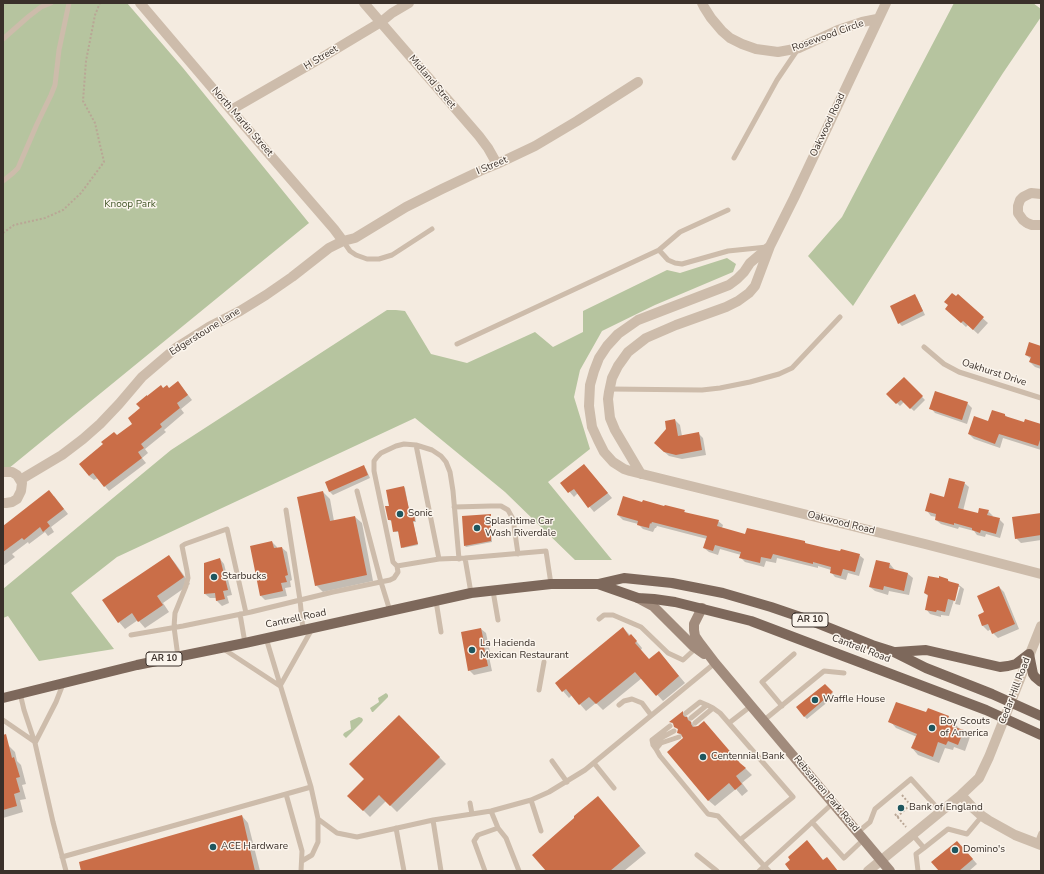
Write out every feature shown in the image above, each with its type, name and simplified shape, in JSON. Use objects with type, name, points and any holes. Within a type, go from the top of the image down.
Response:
[{"type":"main road","name":"Cantrell Road","points":[[3,698],[137,665],[245,643],[471,593],[551,584],[598,584],[624,578],[672,583],[750,600],[894,652],[926,668],[992,694],[1041,716]]},
{"type":"main road","name":"Cantrell Road","points":[[598,584],[638,598],[675,602],[751,621],[986,710],[1041,735]]},
{"type":"main road","points":[[894,652],[926,650],[1000,667],[1016,664],[1029,654],[1035,677],[1041,682]]},
{"type":"street","name":"North Martin Street","points":[[140,3],[343,241]]},
{"type":"street","name":"Midland Street","points":[[364,3],[479,136],[497,164]]},
{"type":"street","name":"H Street","points":[[231,110],[316,62],[409,3]]},
{"type":"street","name":"Rosewood Circle","points":[[702,3],[711,18],[730,38],[756,49],[778,52],[799,48],[838,30],[877,19]]},
{"type":"street","name":"Oakwood Road","points":[[641,474],[612,423],[608,399],[612,378],[618,366],[634,346],[646,338],[676,325],[726,307],[750,293],[755,286],[770,246],[794,198],[877,19],[886,3]]},
{"type":"street","name":"I Street","points":[[343,241],[356,238],[406,207],[535,146],[638,82]]},
{"type":"street","points":[[1041,194],[1032,193],[1023,197],[1018,206],[1018,213],[1023,220],[1032,225],[1041,225]]},
{"type":"street","name":"Edgerstoune Lane","points":[[20,480],[62,455],[83,439],[100,424],[142,377],[176,348],[209,327],[240,311],[266,295],[329,248],[343,241]]},
{"type":"street","name":"Oakwood Road","points":[[770,246],[750,263],[744,272],[729,285],[638,320],[618,334],[607,346],[599,358],[594,371],[590,385],[588,406],[592,427],[604,452],[613,462],[624,469],[641,474],[890,535],[1041,574]]},
{"type":"street","points":[[3,472],[12,472],[17,475],[22,483],[21,491],[17,499],[6,504],[3,503]]},
{"type":"street","name":"Rebsamen Park Road","points":[[638,598],[653,606],[696,648],[714,663]]},
{"type":"street","name":"Rebsamen Park Road","points":[[702,608],[694,624],[695,636],[714,663],[890,871]]},
{"type":"street","name":"Cedar Hill Road","points":[[868,871],[961,795],[979,778],[1005,718],[1041,626]]},
{"type":"street","points":[[961,795],[982,816],[1015,835],[1039,844]]},
{"type":"lane","points":[[3,39],[28,16],[41,7],[51,3]]},
{"type":"lane","points":[[3,181],[18,168],[55,85],[59,50],[69,3]]},
{"type":"lane","points":[[734,158],[777,80],[799,48]]},
{"type":"lane","points":[[457,344],[659,250],[680,232],[728,210]]},
{"type":"lane","points":[[343,241],[356,255],[366,259],[379,259],[392,255],[432,229]]},
{"type":"lane","points":[[659,250],[668,260],[682,264],[728,251],[770,246]]},
{"type":"lane","points":[[610,389],[702,390],[742,384],[779,374],[792,368],[840,317]]},
{"type":"lane","name":"Oakhurst Drive","points":[[924,347],[944,364],[959,372],[1041,398]]},
{"type":"lane","points":[[131,635],[240,614],[394,578],[398,572],[397,566],[394,562],[374,471],[374,461],[381,454],[396,446],[404,444],[416,445],[432,450],[441,456],[446,462],[450,472],[462,558],[471,593]]},
{"type":"lane","points":[[416,445],[440,559]]},
{"type":"lane","points":[[357,491],[390,611]]},
{"type":"lane","points":[[454,507],[501,506],[508,510],[513,519],[518,554]]},
{"type":"lane","points":[[280,686],[308,629],[300,600],[286,510]]},
{"type":"lane","points":[[178,657],[174,627],[175,613],[188,578],[182,546],[185,544],[227,529],[246,612]]},
{"type":"lane","points":[[397,566],[440,559],[546,551],[551,584]]},
{"type":"lane","points":[[493,590],[498,620]]},
{"type":"lane","points":[[436,601],[440,632]]},
{"type":"lane","points":[[240,614],[245,643]]},
{"type":"lane","points":[[599,619],[604,615],[613,615],[641,627],[668,653],[683,660],[696,648]]},
{"type":"lane","points":[[266,638],[311,787],[318,819],[318,842],[312,855],[302,861]]},
{"type":"lane","points":[[221,647],[280,686]]},
{"type":"lane","points":[[782,706],[762,682],[794,654]]},
{"type":"lane","points":[[539,690],[544,662]]},
{"type":"lane","points":[[318,819],[338,833],[357,837],[433,820],[491,811],[531,800],[567,782],[585,770],[652,716],[714,663]]},
{"type":"lane","points":[[763,721],[824,671],[844,673]]},
{"type":"lane","points":[[35,743],[64,684]]},
{"type":"lane","points":[[20,693],[35,743],[66,871]]},
{"type":"lane","points":[[619,705],[624,701],[632,699],[642,703],[652,716]]},
{"type":"lane","points":[[686,713],[700,702],[720,713],[793,797],[740,840]]},
{"type":"lane","points":[[691,718],[707,705]]},
{"type":"lane","points":[[729,723],[751,706]]},
{"type":"lane","points":[[695,723],[713,708]]},
{"type":"lane","points":[[3,720],[35,743]]},
{"type":"lane","points":[[670,726],[652,740],[654,747],[660,756],[708,814],[718,816],[769,871]]},
{"type":"lane","points":[[654,747],[659,739],[674,731]]},
{"type":"lane","points":[[654,747],[679,737]]},
{"type":"lane","points":[[552,761],[567,782]]},
{"type":"lane","points":[[594,763],[614,788]]},
{"type":"lane","points":[[812,822],[844,858],[870,822],[875,809],[911,779],[940,811]]},
{"type":"lane","points":[[62,857],[311,787]]},
{"type":"lane","points":[[286,794],[302,851],[301,871]]},
{"type":"lane","points":[[531,800],[541,831]]},
{"type":"lane","points":[[470,803],[472,814]]},
{"type":"lane","points":[[759,871],[833,803]]},
{"type":"lane","points":[[491,811],[498,828],[506,838],[519,871]]},
{"type":"lane","points":[[918,871],[916,854],[948,829],[967,834],[982,816]]},
{"type":"lane","points":[[433,820],[440,871]]},
{"type":"lane","points":[[396,828],[404,871]]},
{"type":"lane","points":[[484,871],[474,840],[478,835],[498,828]]},
{"type":"lane","points":[[1039,844],[1041,833]]},
{"type":"lane","points":[[912,834],[924,848]]},
{"type":"lane","points":[[697,855],[717,871]]},
{"type":"path","points":[[3,233],[14,225],[45,218],[63,210],[81,193],[104,162],[95,123],[83,101],[86,61],[95,16],[100,3]]},
{"type":"path","points":[[897,790],[913,808]]},
{"type":"path","points":[[897,816],[910,805]]},
{"type":"path","points":[[895,814],[912,834]]},
{"type":"green space","name":"Knoop Park","points":[[3,3],[127,3],[183,68],[309,223],[3,473]]},
{"type":"green space","points":[[954,3],[1033,3],[1041,9],[1041,17],[1003,73],[853,306],[808,256],[842,217]]},
{"type":"green space","points":[[727,258],[736,264],[733,272],[655,305],[602,331],[580,370],[574,397],[590,449],[548,482],[612,560],[575,560],[505,492],[415,418],[117,557],[71,593],[114,649],[39,661],[8,616],[3,618],[3,589],[171,450],[387,310],[405,311],[431,354],[467,363],[535,332],[553,347],[583,332],[583,311],[667,270],[680,273]]},
{"type":"green space","points":[[386,693],[388,697],[372,712],[370,708],[379,702],[378,698]]},
{"type":"green space","points":[[359,717],[362,718],[362,722],[346,738],[343,735],[351,729],[350,721]]},
{"type":"building","points":[[952,293],[956,296],[958,294],[984,317],[973,330],[963,321],[961,323],[945,309],[948,305],[944,302]]},
{"type":"building","points":[[915,294],[923,311],[898,324],[890,306]]},
{"type":"building","points":[[1029,342],[1041,346],[1041,366],[1029,362],[1031,357],[1025,355]]},
{"type":"building","points":[[904,377],[923,396],[910,409],[901,400],[896,404],[886,394]]},
{"type":"building","points":[[178,381],[188,395],[177,403],[180,408],[160,424],[162,427],[141,444],[144,448],[138,452],[142,458],[104,487],[93,473],[89,476],[79,464],[103,444],[101,442],[114,432],[117,435],[132,424],[128,418],[140,408],[136,404],[161,385],[163,388],[167,385],[169,388]]},
{"type":"building","points":[[935,391],[968,402],[962,420],[929,409]]},
{"type":"building","points":[[992,410],[1024,422],[1025,419],[1041,424],[1041,437],[1038,446],[999,434],[995,444],[968,434],[974,416],[988,421]]},
{"type":"building","points":[[675,419],[678,436],[699,432],[702,450],[676,455],[664,452],[654,443],[666,429],[665,421]]},
{"type":"building","points":[[584,464],[608,493],[588,508],[574,489],[568,493],[560,483]]},
{"type":"building","points":[[364,465],[368,475],[329,492],[325,482]]},
{"type":"building","points":[[949,478],[965,482],[958,508],[978,513],[979,508],[989,510],[987,515],[1000,518],[996,534],[981,530],[980,533],[972,530],[972,528],[935,520],[936,514],[925,511],[930,493],[944,497]]},
{"type":"building","name":"Sonic","points":[[404,486],[409,509],[413,508],[415,521],[413,521],[418,544],[401,548],[398,531],[393,532],[391,520],[388,520],[385,506],[389,506],[386,490]]},
{"type":"building","points":[[49,490],[64,509],[47,522],[50,526],[43,532],[40,527],[24,540],[22,538],[3,552],[3,526]]},
{"type":"building","points":[[323,491],[330,521],[355,516],[367,575],[315,586],[297,497]]},
{"type":"building","points":[[623,496],[642,502],[643,500],[685,510],[684,512],[719,520],[717,526],[745,534],[747,528],[805,541],[805,543],[826,548],[840,551],[841,549],[860,554],[855,572],[843,569],[841,576],[830,573],[831,567],[813,562],[813,564],[773,554],[771,559],[761,557],[760,563],[739,558],[741,552],[715,545],[713,551],[703,548],[707,536],[652,522],[651,524],[650,523],[649,528],[637,525],[638,521],[617,515]]},
{"type":"building","points":[[1041,513],[1041,535],[1015,539],[1012,517]]},
{"type":"building","name":"Splashtime Car Wash Riverdale","points":[[491,514],[491,541],[464,546],[462,516]]},
{"type":"building","points":[[272,541],[274,548],[282,547],[288,575],[285,576],[287,582],[281,583],[283,591],[260,596],[250,546]]},
{"type":"building","points":[[169,555],[184,577],[157,596],[163,605],[138,622],[132,613],[118,623],[102,600]]},
{"type":"building","name":"Starbucks","points":[[220,558],[228,590],[223,591],[225,599],[216,601],[215,593],[204,594],[204,563]]},
{"type":"building","points":[[876,560],[890,563],[889,568],[908,573],[904,591],[884,586],[883,590],[869,587]]},
{"type":"building","points":[[928,576],[939,578],[939,576],[948,579],[948,581],[959,584],[955,601],[948,599],[945,612],[925,610],[928,595],[924,593]]},
{"type":"building","points":[[999,586],[1015,624],[992,634],[988,624],[982,626],[978,615],[984,612],[977,596]]},
{"type":"building","points":[[623,627],[629,636],[631,634],[637,641],[635,643],[649,659],[659,651],[679,676],[656,696],[635,672],[596,704],[589,697],[579,705],[566,689],[562,692],[555,683]]},
{"type":"building","name":"La Hacienda Mexican Restaurant","points":[[481,628],[488,666],[468,671],[461,632]]},
{"type":"building","name":"Waffle House","points":[[825,684],[833,692],[804,717],[796,707]]},
{"type":"building","name":"Boy Scouts of America","points":[[896,702],[926,712],[928,708],[949,716],[947,721],[956,724],[954,727],[964,730],[958,745],[948,741],[946,745],[938,742],[933,757],[911,748],[917,734],[888,722]]},
{"type":"building","name":"Centennial Bank","points":[[683,711],[683,715],[687,717],[693,727],[698,726],[704,721],[746,768],[736,776],[742,784],[735,790],[729,783],[708,801],[667,752],[683,738],[681,734],[677,733],[678,729],[674,727],[673,723],[669,722]]},
{"type":"building","points":[[399,715],[440,757],[390,806],[379,795],[363,811],[347,796],[364,779],[349,764]]},
{"type":"building","points":[[6,734],[12,758],[14,757],[20,777],[16,778],[20,792],[14,794],[17,806],[3,810],[3,735]]},
{"type":"building","points":[[598,796],[640,846],[610,871],[546,871],[532,855]]},
{"type":"building","points":[[242,815],[255,871],[81,871],[79,862]]},
{"type":"building","points":[[807,840],[823,860],[827,857],[838,871],[790,871],[785,864],[790,860],[788,857]]},
{"type":"building","name":"Domino's","points":[[957,841],[973,859],[959,871],[939,871],[931,862]]},
{"type":"place","name":"Sonic","points":[[400,514]]},
{"type":"place","name":"Splashtime Car Wash Riverdale","points":[[477,528]]},
{"type":"place","name":"Starbucks","points":[[214,577]]},
{"type":"place","name":"La Hacienda Mexican Restaurant","points":[[472,650]]},
{"type":"place","name":"Waffle House","points":[[815,700]]},
{"type":"place","name":"Boy Scouts of America","points":[[932,728]]},
{"type":"place","name":"Centennial Bank","points":[[703,757]]},
{"type":"place","name":"Bank of England","points":[[901,808]]},
{"type":"place","name":"ACE Hardware","points":[[213,847]]},
{"type":"place","name":"Domino's","points":[[955,850]]}]
